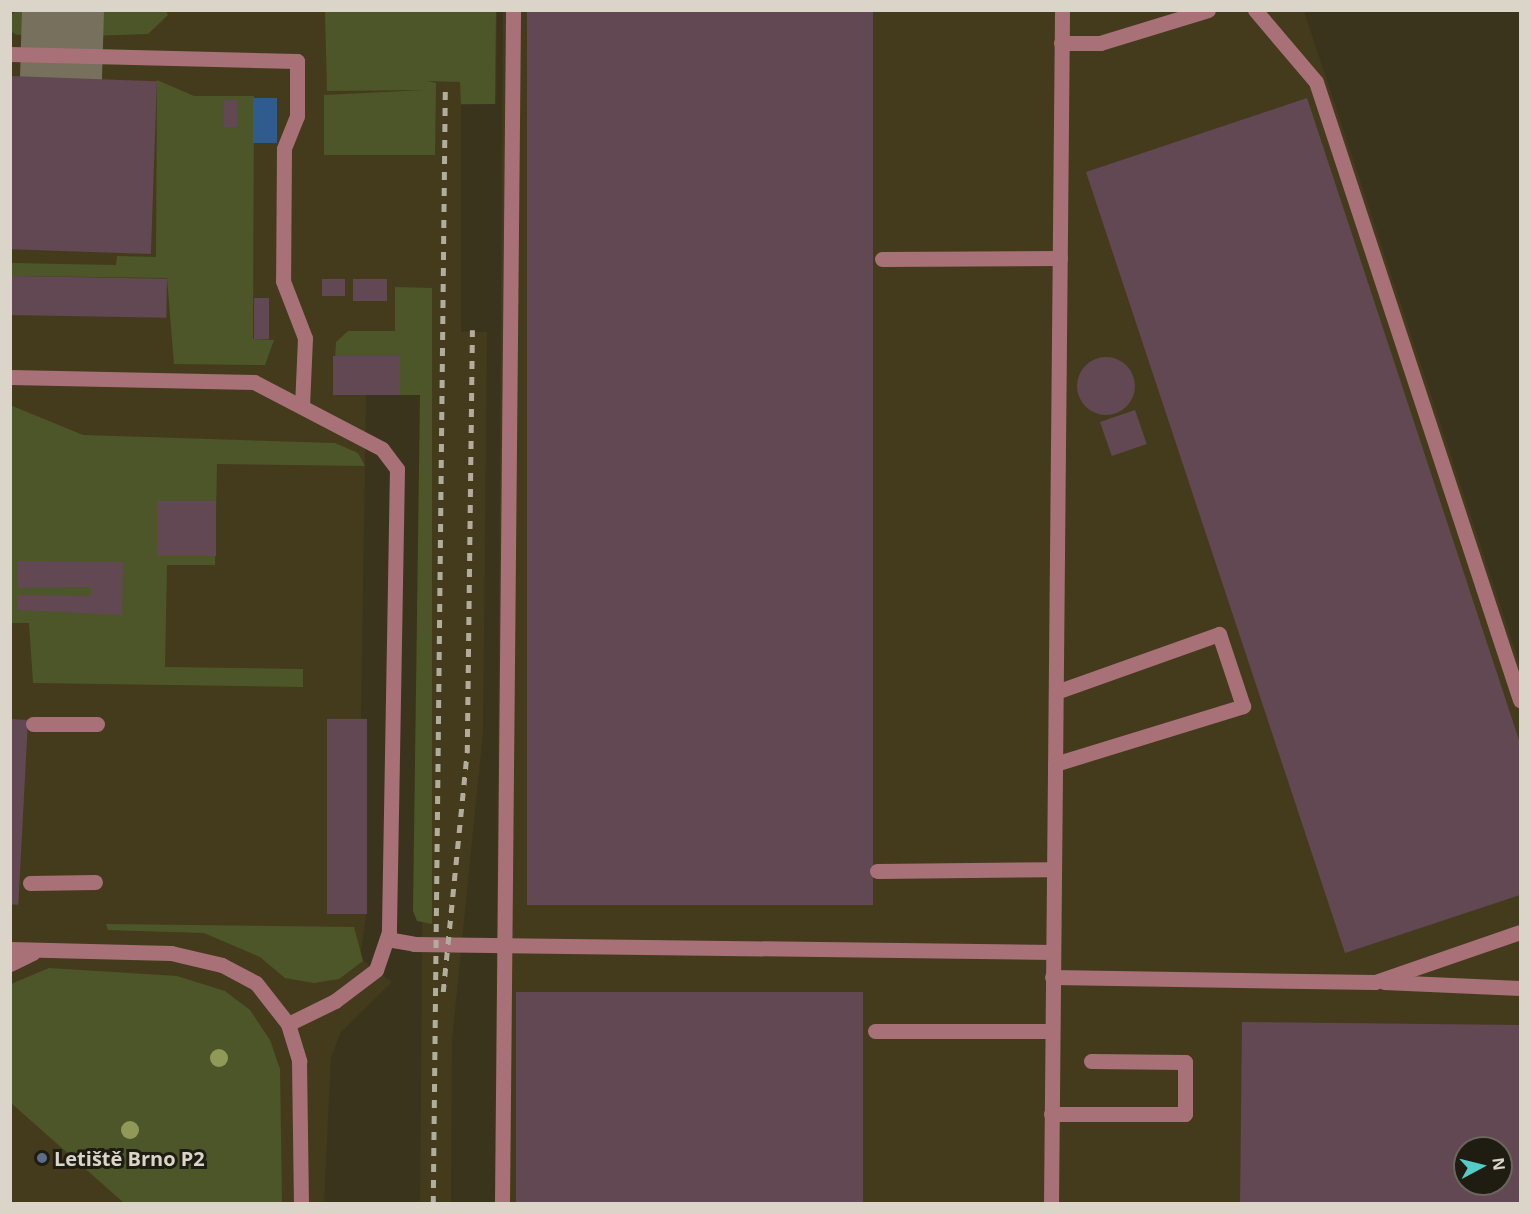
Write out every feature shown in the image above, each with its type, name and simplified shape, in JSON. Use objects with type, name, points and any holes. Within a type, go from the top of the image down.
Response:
[{"type":"street","points":[[502,1203],[513,10]]},
{"type":"street","points":[[1051,1203],[1062,10]]},
{"type":"street","points":[[1061,43],[1100,44],[1208,10]]},
{"type":"street","points":[[1255,10],[1316,82],[1521,700]]},
{"type":"street","points":[[10,54],[297,61],[297,116],[284,149],[284,281],[305,338],[302,406]]},
{"type":"street","points":[[882,259],[1060,258]]},
{"type":"street","points":[[10,376],[254,382],[382,449],[399,481],[393,887],[387,939],[376,970],[363,981],[288,1024]]},
{"type":"street","points":[[1055,764],[1243,706],[1219,634],[1056,692]]},
{"type":"street","points":[[33,724],[96,724]]},
{"type":"street","points":[[877,871],[1054,869]]},
{"type":"street","points":[[30,883],[94,882]]},
{"type":"street","points":[[1375,982],[1521,932]]},
{"type":"street","points":[[387,939],[414,944],[505,942],[1053,952]]},
{"type":"street","points":[[10,949],[154,951],[212,962],[256,983],[288,1024],[301,1077],[301,1203]]},
{"type":"street","points":[[10,964],[41,949]]},
{"type":"street","points":[[1052,976],[1375,982],[1521,988]]},
{"type":"street","points":[[874,1031],[1052,1031]]},
{"type":"street","points":[[1051,1114],[1185,1114],[1185,1062],[1091,1061]]},
{"type":"shaded area","points":[[10,11],[497,11],[496,104],[461,105],[461,332],[487,332],[483,732],[452,1040],[451,1203],[420,1203],[427,358],[415,395],[366,395],[361,718],[367,719],[366,915],[360,958],[392,982],[341,1032],[331,1057],[324,1203],[11,1203]]},
{"type":"shaded area","points":[[503,11],[1304,11],[1520,665],[1520,1203],[495,1203]]},
{"type":"green space","points":[[20,11],[29,14],[32,23],[29,32],[20,35],[11,32],[8,23],[11,14]]},
{"type":"green space","points":[[91,11],[166,11],[168,15],[148,34],[90,36]]},
{"type":"green space","points":[[168,11],[496,11],[495,104],[461,104],[460,82],[427,81],[436,83],[435,155],[324,155],[324,95],[426,90],[327,91],[325,12]]},
{"type":"green space","points":[[157,80],[194,96],[254,96],[253,339],[274,340],[265,365],[174,364],[167,278],[11,276],[11,263],[116,265],[117,256],[156,257]]},
{"type":"green space","points":[[395,287],[432,288],[432,924],[417,921],[413,911],[420,395],[333,395],[336,342],[348,331],[395,331]]},
{"type":"green space","points":[[10,405],[83,435],[335,443],[358,453],[365,466],[217,464],[215,565],[167,565],[165,667],[303,669],[303,687],[33,683],[29,623],[11,623]]},
{"type":"green space","points":[[106,924],[354,927],[363,961],[339,979],[314,983],[285,978],[260,957],[204,933],[108,930]]},
{"type":"green space","points":[[49,968],[177,976],[225,991],[250,1010],[270,1040],[280,1069],[282,1203],[124,1203],[11,1103],[11,984]]},
{"type":"water","points":[[253,98],[277,98],[277,143],[253,143]]},
{"type":"building","points":[[527,10],[873,10],[873,905],[527,905]]},
{"type":"building","points":[[10,76],[157,81],[151,254],[10,249]]},
{"type":"building","points":[[1307,98],[1520,743],[1520,895],[1345,953],[1086,172]]},
{"type":"building","points":[[224,100],[237,100],[237,127],[224,127]]},
{"type":"building","points":[[10,276],[167,279],[166,318],[10,315]]},
{"type":"building","points":[[322,279],[345,279],[345,296],[322,296]]},
{"type":"building","points":[[353,279],[387,279],[387,301],[353,301]]},
{"type":"building","points":[[254,298],[269,298],[269,339],[254,339]]},
{"type":"building","points":[[333,356],[400,356],[400,395],[333,395]]},
{"type":"building","points":[[1106,357],[1117,359],[1130,370],[1135,386],[1133,397],[1122,410],[1106,415],[1095,413],[1082,402],[1077,386],[1079,375],[1090,362]]},
{"type":"building","points":[[1135,410],[1147,444],[1112,456],[1100,422]]},
{"type":"building","points":[[157,501],[216,501],[216,556],[157,556]]},
{"type":"building","points":[[18,561],[123,562],[122,615],[18,610],[17,595],[91,596],[91,587],[18,588]]},
{"type":"building","points":[[10,719],[28,720],[18,905],[10,904]]},
{"type":"building","points":[[327,719],[367,719],[367,914],[327,914]]},
{"type":"building","points":[[516,992],[863,992],[863,1204],[516,1204]]},
{"type":"building","points":[[1242,1022],[1520,1025],[1520,1204],[1240,1204]]},
{"type":"taxiway","points":[[61,78],[63,10]]},
{"type":"railway","points":[[433,1204],[445,88]]},
{"type":"railway","points":[[443,992],[467,753],[472,330]]},
{"type":"place","name":"Letiště Brno P2","points":[[42,1158]]}]
